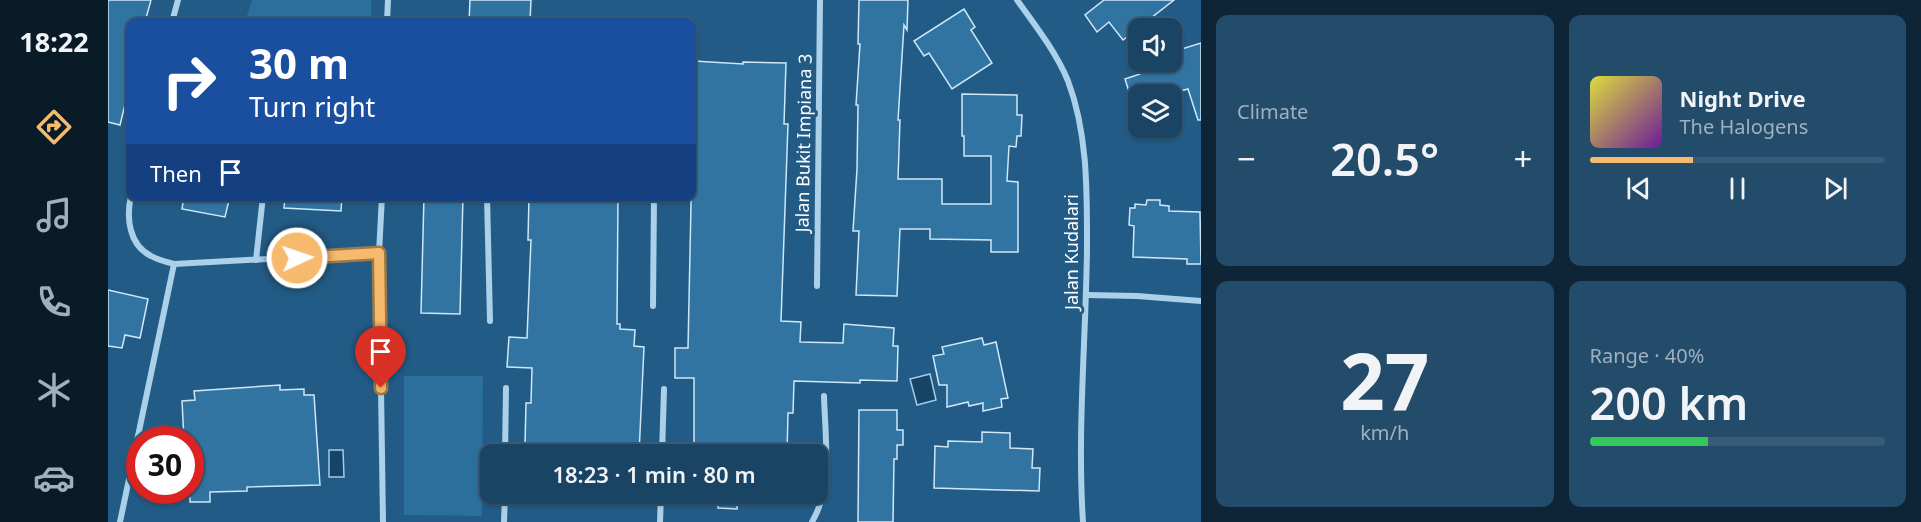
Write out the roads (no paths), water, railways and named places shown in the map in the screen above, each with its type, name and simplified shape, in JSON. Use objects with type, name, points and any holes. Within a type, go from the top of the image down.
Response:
[{"type":"street","points":[[173,18],[178,0]]},
{"type":"street","points":[[387,18],[388,0]]},
{"type":"street","name":"Jalan Bukit Impiana 3","points":[[817,286],[820,0]]},
{"type":"street","name":"Jalan Kudalari","points":[[1017,0],[1067,79],[1079,114],[1084,152],[1087,209],[1087,296],[1081,448],[1083,522]]},
{"type":"street","points":[[131,201],[129,226],[136,245],[150,256],[174,264],[379,253]]},
{"type":"street","points":[[256,260],[262,201]]},
{"type":"street","points":[[382,201],[379,253],[383,522]]},
{"type":"street","points":[[487,201],[490,321]]},
{"type":"street","points":[[653,306],[654,201]]},
{"type":"street","points":[[120,522],[174,264]]},
{"type":"street","points":[[1087,296],[1137,296],[1201,301]]},
{"type":"street","points":[[505,444],[506,388]]},
{"type":"street","points":[[662,444],[664,388]]},
{"type":"street","points":[[812,522],[819,510],[825,476],[824,396]]},
{"type":"street","points":[[504,522],[505,504]]},
{"type":"street","points":[[660,522],[661,504]]}]
